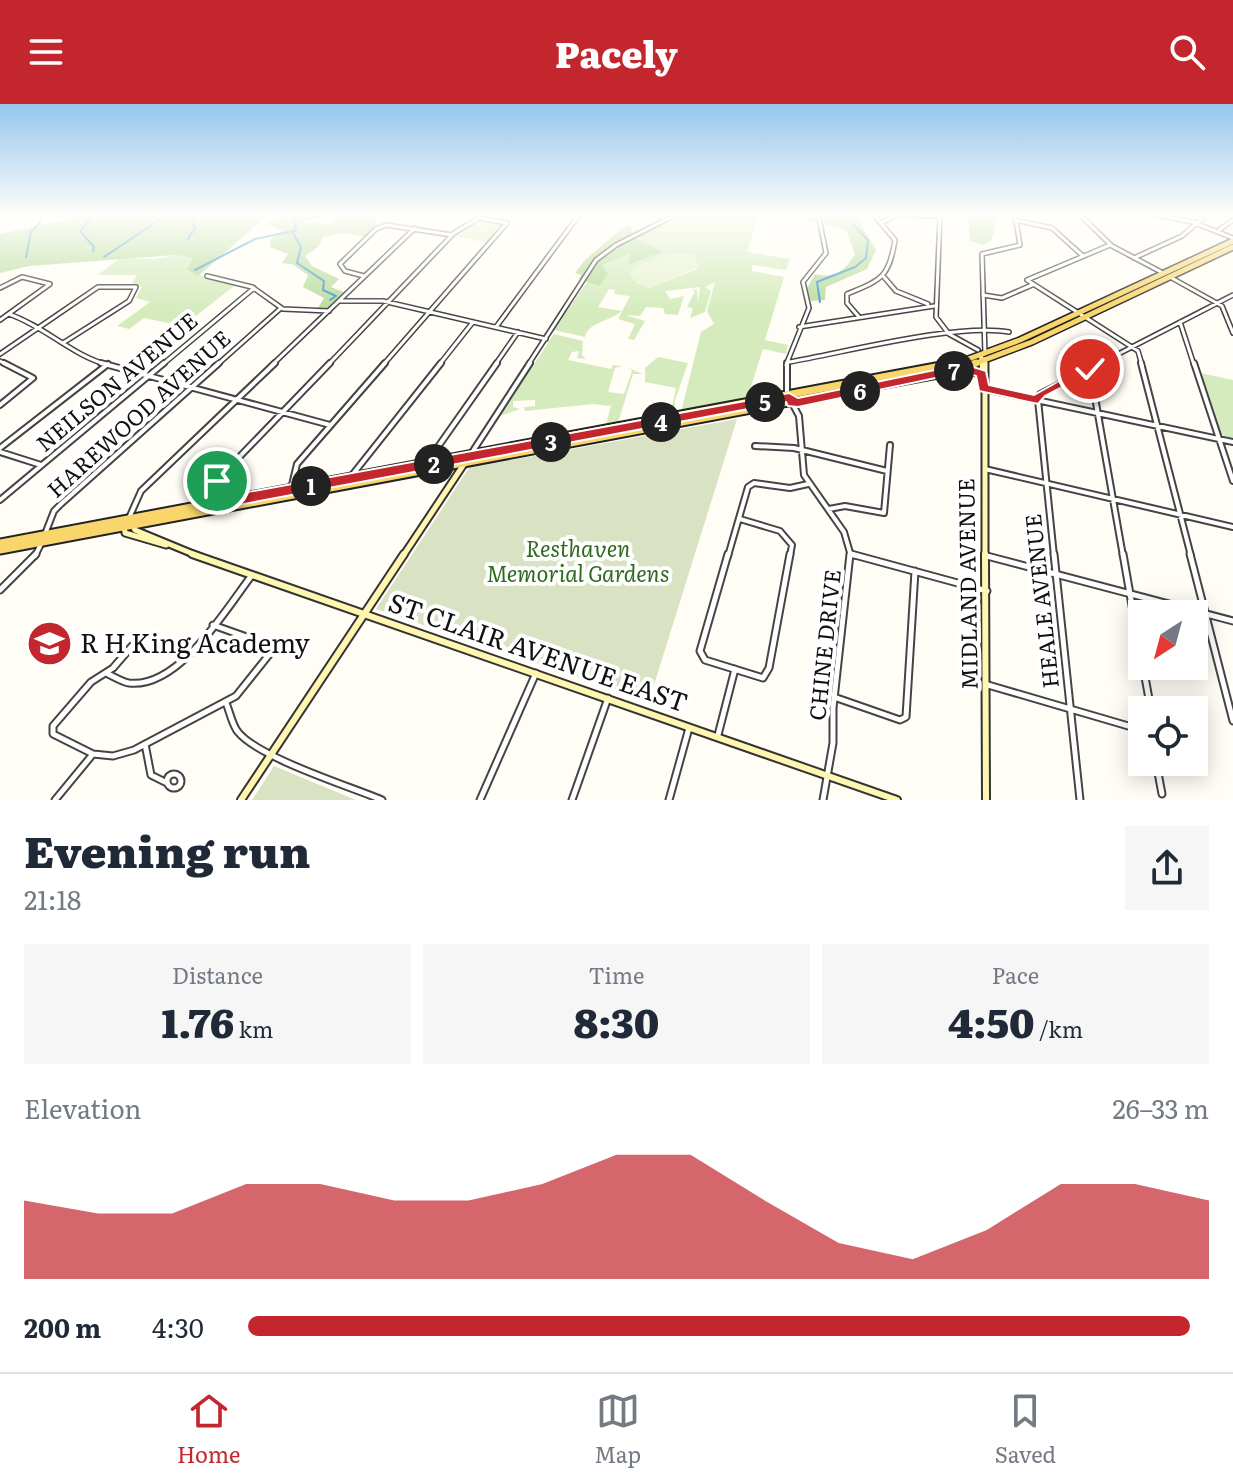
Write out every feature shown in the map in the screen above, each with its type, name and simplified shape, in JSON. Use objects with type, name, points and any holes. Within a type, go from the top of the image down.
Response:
[{"type":"main road","points":[[128,525],[212,504],[462,466],[920,373],[982,357],[1082,315],[1222,247]]},
{"type":"main road","points":[[0,543],[128,525],[350,479],[964,368],[982,357],[1082,315]]},
{"type":"main road","name":"MIDLAND AVENUE","points":[[982,357],[989,800]]},
{"type":"main road","points":[[964,368],[982,376]]},
{"type":"main road","points":[[241,800],[469,457]]},
{"type":"main road","name":"ST CLAIR AVENUE EAST","points":[[128,525],[125,533],[718,735],[897,800]]},
{"type":"main road","points":[[0,550],[43,539]]},
{"type":"street","points":[[356,247],[342,260],[340,267],[365,276]]},
{"type":"street","points":[[128,525],[141,491],[395,247]]},
{"type":"street","points":[[212,504],[220,477],[440,247]]},
{"type":"street","points":[[291,493],[295,468],[486,247]]},
{"type":"street","points":[[496,327],[555,247]]},
{"type":"street","points":[[469,457],[601,255],[615,247]]},
{"type":"street","name":"CHINE DRIVE","points":[[823,800],[851,554],[844,532],[808,484],[800,450],[799,416],[784,382],[799,327],[809,308],[803,282],[823,262],[826,247]]},
{"type":"street","points":[[859,317],[847,303],[847,294],[884,277],[891,266],[895,247]]},
{"type":"street","points":[[938,247],[936,317],[949,334],[982,357]]},
{"type":"street","name":"MIDLAND AVENUE","points":[[982,357],[983,251],[1008,247]]},
{"type":"street","points":[[1074,247],[1083,256]]},
{"type":"street","points":[[1104,247],[1027,280],[1138,351],[1201,600]]},
{"type":"street","points":[[1115,247],[1218,303],[1233,333]]},
{"type":"street","points":[[1134,258],[1157,247]]},
{"type":"street","points":[[207,276],[254,288],[281,308],[294,312],[329,311]]},
{"type":"street","points":[[0,288],[20,277],[32,277],[50,285],[0,320]]},
{"type":"street","points":[[884,277],[898,292],[935,306]]},
{"type":"street","points":[[983,295],[1002,298],[1032,285]]},
{"type":"street","points":[[0,354],[98,287],[136,287],[129,301],[63,343]]},
{"type":"street","name":"NEILSON AVENUE","points":[[0,500],[254,288]]},
{"type":"street","points":[[1038,400],[1040,394],[1233,295]]},
{"type":"street","points":[[1223,300],[1233,303]]},
{"type":"street","points":[[340,301],[388,302],[546,339]]},
{"type":"street","points":[[799,327],[935,306]]},
{"type":"street","name":"HAREWOOD AVENUE","points":[[0,590],[34,558],[54,511],[281,308]]},
{"type":"street","points":[[9,314],[40,327],[81,357],[330,425]]},
{"type":"street","points":[[350,479],[473,322]]},
{"type":"street","points":[[1180,322],[1233,481]]},
{"type":"street","points":[[789,362],[984,328],[1009,332],[1020,340]]},
{"type":"street","points":[[425,465],[518,332]]},
{"type":"street","points":[[0,361],[33,378],[0,405]]},
{"type":"street","points":[[0,450],[108,364]]},
{"type":"street","points":[[1090,369],[1131,600]]},
{"type":"street","points":[[983,388],[1233,442]]},
{"type":"street","name":"HEALE AVENUE","points":[[1038,400],[1080,800]]},
{"type":"street","points":[[828,509],[845,506],[883,513],[890,445]]},
{"type":"street","points":[[755,446],[800,450],[887,471]]},
{"type":"street","points":[[0,450],[41,465]]},
{"type":"street","points":[[985,469],[1233,527]]},
{"type":"street","points":[[740,519],[785,533],[792,550],[767,676],[759,677],[705,660],[700,653],[740,519],[751,484],[790,488],[808,484]]},
{"type":"street","points":[[851,554],[987,591]]},
{"type":"street","points":[[987,556],[1152,600]]},
{"type":"street","points":[[834,697],[900,720],[906,717],[915,571]]},
{"type":"street","points":[[106,673],[125,683],[138,684],[165,676],[182,663],[252,575]]},
{"type":"street","points":[[1208,615],[1233,621]]},
{"type":"street","points":[[132,646],[106,673],[91,682],[52,730],[93,754],[122,754],[226,703],[251,682],[272,651],[269,645],[213,625]]},
{"type":"street","points":[[1208,625],[1233,721]]},
{"type":"street","points":[[718,735],[735,669]]},
{"type":"street","points":[[480,800],[536,673]]},
{"type":"street","points":[[988,685],[1128,726]]},
{"type":"street","points":[[572,800],[608,698]]},
{"type":"street","points":[[226,703],[237,731],[273,753],[382,800]]},
{"type":"street","points":[[669,800],[690,726]]},
{"type":"street","points":[[145,744],[151,775],[165,782]]},
{"type":"street","points":[[55,800],[93,754]]},
{"type":"street","points":[[1159,776],[1162,794]]},
{"type":"green space","points":[[0,247],[231,247],[198,276],[187,270],[193,258],[176,255],[29,266],[0,273]]},
{"type":"green space","points":[[271,247],[317,247],[305,256],[312,266],[339,279],[331,287],[344,292],[328,308],[318,308],[324,298],[303,287],[308,275],[292,264],[282,263],[288,254]]},
{"type":"green space","points":[[600,247],[654,247],[663,252],[629,264],[630,253],[602,265],[608,274],[599,286],[579,279],[581,275],[575,273]]},
{"type":"green space","points":[[614,247],[748,247],[747,252],[790,259],[786,270],[752,265],[752,271],[784,277],[765,340],[788,345],[786,354],[763,349],[746,402],[681,412],[701,332],[714,324],[707,311],[715,282],[705,287],[711,291],[705,312],[690,318],[693,308],[687,307],[695,291],[691,289],[697,290],[698,302],[700,287],[665,291],[670,299],[684,296],[678,315],[665,314],[663,308],[646,307],[640,316],[625,315],[645,321],[634,340],[628,339],[635,324],[618,319],[630,296],[614,294],[615,290],[609,289],[598,307],[622,311],[594,325],[585,337],[554,330],[609,250]],"holes":[[[676,253],[695,256],[697,269],[649,288],[636,282],[633,269]]]},
{"type":"green space","points":[[853,247],[876,250],[867,269],[826,287],[825,300],[811,301],[807,288],[815,274],[839,272],[855,254]]},
{"type":"green space","points":[[671,253],[695,256],[699,267],[649,288],[633,279],[630,273],[635,266]]},
{"type":"green space","points":[[176,255],[194,258],[187,271],[234,286],[183,326],[144,318],[129,329],[117,326],[150,302],[136,298],[142,287],[132,283],[137,275],[98,275],[120,258],[156,259]]},
{"type":"green space","points":[[554,334],[583,341],[582,355],[586,359],[577,358],[579,351],[572,352],[568,360],[611,369],[613,365],[622,366],[615,368],[608,392],[624,394],[632,371],[628,368],[643,374],[633,374],[617,426],[605,428],[611,406],[593,404],[525,411],[524,407],[535,406],[535,400],[513,401],[513,407],[520,409],[500,416]]},
{"type":"green space","points":[[658,357],[688,363],[675,400],[675,415],[670,416],[676,388],[645,382],[645,368]]},
{"type":"green space","points":[[1200,373],[1233,380],[1233,440],[1221,434]]},
{"type":"green space","name":"Resthaven Memorial Gardens","points":[[737,419],[649,701],[376,609],[469,468]]},
{"type":"green space","points":[[274,766],[356,800],[252,800]]},
{"type":"waterway","points":[[26,257],[28,247]]},
{"type":"waterway","points":[[104,257],[118,247]]},
{"type":"waterway","points":[[195,270],[239,247]]},
{"type":"waterway","points":[[301,247],[297,263],[324,281],[323,290],[336,296],[330,300]]},
{"type":"waterway","points":[[820,302],[817,282],[855,267],[866,258],[867,247]]},
{"type":"place","name":"R H King Academy","points":[[49,644]]},
{"type":"route","points":[[217,481],[212,504],[789,398],[792,403],[798,402],[964,368],[982,374],[983,388],[1038,400],[1040,394],[1090,369]]}]
